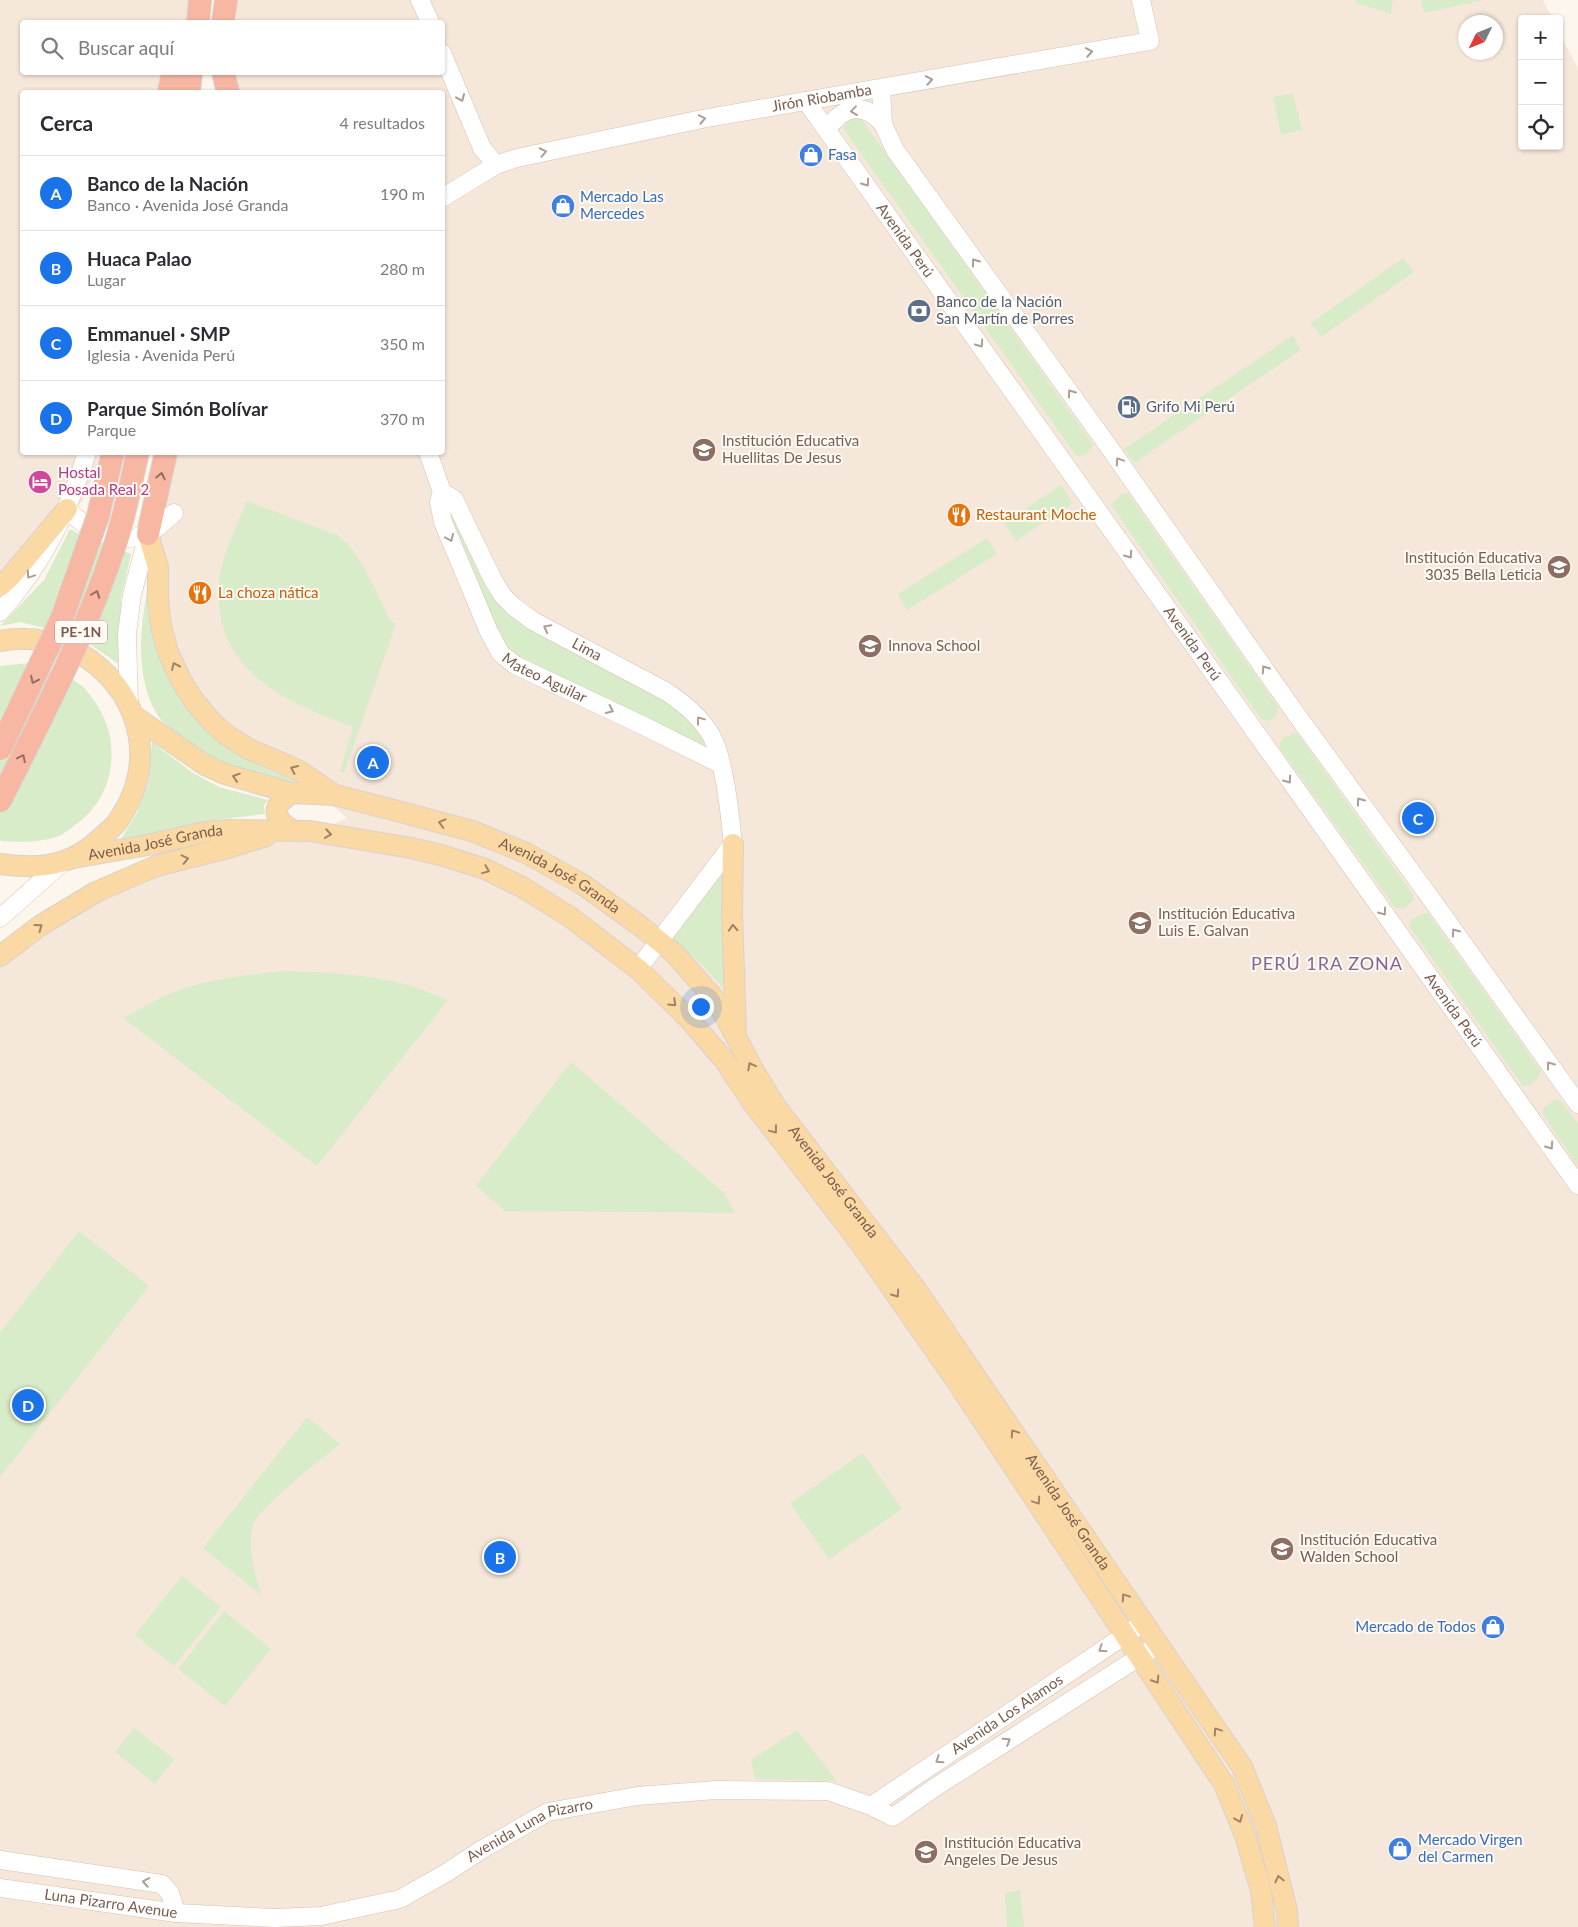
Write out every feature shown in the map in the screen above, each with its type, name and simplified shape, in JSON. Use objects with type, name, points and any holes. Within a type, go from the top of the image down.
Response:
[{"type":"highway","points":[[223,20],[226,0]]},
{"type":"highway","points":[[169,90],[172,75]]},
{"type":"highway","points":[[189,90],[191,75]]},
{"type":"highway","points":[[214,90],[217,75]]},
{"type":"highway","points":[[223,75],[227,90]]},
{"type":"highway","name":"PE-1N","points":[[0,749],[62,618],[98,516],[112,455]]},
{"type":"highway","name":"PE-1N","points":[[0,801],[84,627],[117,537],[137,455]]},
{"type":"highway","points":[[148,534],[165,455]]},
{"type":"main road","points":[[420,0],[429,20]]},
{"type":"main road","name":"Jirón Riobamba","points":[[445,196],[496,166],[517,158],[631,133],[1150,41],[1141,0]]},
{"type":"main road","points":[[445,60],[482,148],[496,166]]},
{"type":"main road","points":[[881,89],[883,124]]},
{"type":"main road","name":"Avenida Perú","points":[[806,101],[1578,1185]]},
{"type":"main road","points":[[827,130],[842,113],[853,109],[866,110],[877,116],[883,124],[895,150],[1109,447],[1296,714],[1578,1104]]},
{"type":"main road","points":[[0,612],[21,588],[42,557],[67,509],[86,455]]},
{"type":"main road","name":"Lima","points":[[429,455],[442,492],[454,499],[493,580],[503,596],[513,606],[534,621],[666,691],[685,704],[699,718],[712,738],[720,764],[733,844]]},
{"type":"main road","name":"Mateo Aguilar","points":[[442,492],[439,502],[442,522],[489,632],[501,654],[514,666],[720,764]]},
{"type":"main road","points":[[67,509],[80,522],[95,532],[112,537],[131,538],[148,534],[174,513]]},
{"type":"main road","points":[[0,586],[10,577],[67,509]]},
{"type":"main road","points":[[0,918],[68,860],[92,846],[118,822],[134,790],[140,755],[138,728],[132,710],[127,634],[132,595],[148,534]]},
{"type":"main road","points":[[148,534],[158,567],[158,600],[161,626],[168,652],[194,702],[228,736],[249,749],[298,770],[335,795]]},
{"type":"main road","points":[[0,641],[40,639],[76,650],[107,673],[132,710]]},
{"type":"main road","name":"Avenida José Granda","points":[[132,710],[205,765],[256,784],[292,792],[335,795],[452,825],[526,853],[582,884],[660,941],[689,968],[718,1003],[754,1071],[776,1106],[915,1288],[1242,1767],[1266,1826],[1287,1911],[1288,1927]]},
{"type":"main road","points":[[0,956],[41,925],[96,892],[131,876],[156,866],[231,848],[286,831],[284,825],[276,816],[276,808],[282,799],[292,792]]},
{"type":"main road","name":"Avenida José Granda","points":[[0,864],[28,868],[205,832],[228,830],[286,831],[352,837],[441,855],[485,870],[522,887],[554,906],[638,969],[689,1019],[724,1060],[752,1102],[858,1240],[959,1384],[1124,1634],[1140,1655],[1224,1784],[1245,1834],[1262,1891],[1264,1927]]},
{"type":"main road","points":[[638,969],[733,844]]},
{"type":"main road","points":[[733,844],[732,912],[736,1036]]},
{"type":"main road","name":"Avenida Los Alamos","points":[[870,1806],[1143,1623]]},
{"type":"main road","name":"Avenida Los Alamos","points":[[893,1817],[942,1783],[1158,1645]]},
{"type":"main road","name":"Avenida Luna Pizarro","points":[[176,1913],[265,1918],[321,1916],[400,1899],[548,1812],[637,1796],[716,1790],[828,1791],[870,1806],[893,1817]]},
{"type":"main road","name":"Luna Pizarro Avenue","points":[[0,1860],[162,1884],[170,1894],[176,1913],[0,1888]]},
{"type":"shaded area","points":[[0,0],[193,0],[190,20],[20,20],[20,75],[181,75],[178,90],[20,90],[20,455],[99,455],[97,466],[82,501],[0,598]]},
{"type":"shaded area","points":[[237,0],[1543,0],[1551,15],[1518,15],[1518,150],[1563,150],[1563,40],[1578,68],[1578,1927],[0,1927],[0,946],[31,919],[103,877],[192,850],[303,838],[347,818],[308,785],[246,765],[153,661],[143,522],[158,455],[445,455],[445,90],[230,90],[233,75],[445,75],[445,20],[236,20]]},
{"type":"green space","points":[[1355,0],[1393,0],[1391,14],[1356,3]]},
{"type":"green space","points":[[1421,0],[1484,0],[1424,13]]},
{"type":"green space","points":[[1293,93],[1302,130],[1281,135],[1273,97]]},
{"type":"green space","points":[[860,117],[1092,443],[1092,448],[1084,455],[1079,456],[1075,454],[852,141],[843,127],[848,119]]},
{"type":"green space","points":[[1403,258],[1414,272],[1321,337],[1311,323]]},
{"type":"green space","points":[[1293,335],[1301,350],[1134,463],[1124,449]]},
{"type":"green space","points":[[1061,485],[1073,503],[1016,541],[1004,523]]},
{"type":"green space","points":[[1128,493],[1278,707],[1276,716],[1269,721],[1261,719],[1111,505],[1121,494]]},
{"type":"green space","points":[[247,501],[337,535],[361,562],[390,620],[396,624],[344,773],[340,772],[353,727],[279,694],[258,679],[241,661],[228,640],[220,614],[220,574],[230,542]]},
{"type":"green space","points":[[449,507],[489,589],[667,698],[699,730],[708,749],[508,652],[441,509]]},
{"type":"green space","points":[[70,529],[131,554],[121,599],[120,665],[91,645],[69,634],[20,622],[0,626],[44,580]]},
{"type":"green space","points":[[987,538],[997,554],[907,610],[898,594]]},
{"type":"green space","points":[[148,586],[152,615],[238,753],[268,770],[315,785],[270,778],[220,762],[197,750],[177,736],[161,720],[150,700],[141,658],[143,614]]},
{"type":"green space","points":[[30,663],[51,669],[63,675],[76,682],[87,692],[102,713],[108,730],[111,765],[107,782],[100,798],[89,813],[67,831],[59,836],[45,840],[24,842],[2,841],[0,840],[0,666]]},
{"type":"green space","points":[[1297,733],[1413,895],[1414,900],[1404,908],[1395,908],[1279,747],[1282,739]]},
{"type":"green space","points":[[152,742],[193,773],[219,787],[268,800],[264,805],[265,814],[208,821],[119,842],[137,813],[148,782]]},
{"type":"green space","points":[[719,876],[728,878],[729,994],[705,968],[671,937]]},
{"type":"green space","points":[[1428,913],[1431,917],[1541,1071],[1537,1079],[1532,1083],[1523,1086],[1409,926],[1412,919]]},
{"type":"green space","points":[[284,971],[377,978],[408,985],[448,1000],[317,1166],[123,1018],[178,990],[238,976]]},
{"type":"green space","points":[[571,1062],[723,1192],[735,1213],[505,1211],[476,1186]]},
{"type":"green space","points":[[1554,1100],[1561,1101],[1578,1124],[1578,1166],[1542,1113],[1544,1108]]},
{"type":"green space","points":[[79,1231],[149,1286],[0,1477],[0,1333]]},
{"type":"green space","points":[[307,1417],[340,1444],[277,1497],[256,1520],[252,1528],[251,1545],[256,1578],[261,1595],[203,1548]]},
{"type":"green space","points":[[863,1453],[902,1509],[829,1559],[790,1503]]},
{"type":"green space","points":[[182,1576],[221,1607],[174,1666],[135,1635]]},
{"type":"green space","points":[[224,1611],[271,1649],[225,1706],[178,1669]]},
{"type":"green space","points":[[134,1728],[174,1759],[155,1784],[115,1752]]},
{"type":"green space","points":[[797,1730],[837,1781],[755,1779],[751,1760]]},
{"type":"green space","points":[[1020,1890],[1024,1927],[1007,1927],[1005,1893]]},
{"type":"place","name":"Fasa","points":[[811,155]]},
{"type":"place","name":"Mercado Las Mercedes","points":[[563,206]]},
{"type":"place","name":"Banco de la Nación San Martín de Porres","points":[[919,311]]},
{"type":"place","name":"Grifo Mi Perú","points":[[1129,407]]},
{"type":"place","name":"Institución Educativa Huellitas De Jesus","points":[[704,450]]},
{"type":"place","name":"Hostal Posada Real 2","points":[[40,482]]},
{"type":"place","name":"Restaurant Moche","points":[[959,515]]},
{"type":"place","name":"Institución Educativa 3035 Bella Leticia","points":[[1559,567]]},
{"type":"place","name":"La choza nática","points":[[200,593]]},
{"type":"place","name":"Innova School","points":[[870,646]]},
{"type":"place","name":"Banco de la Nación","points":[[373,762]]},
{"type":"place","name":"Emmanuel · SMP","points":[[1418,818]]},
{"type":"place","name":"Institución Educativa Luis E. Galvan","points":[[1140,923]]},
{"type":"place","name":"Parque Simón Bolívar","points":[[28,1405]]},
{"type":"place","name":"Institución Educativa Walden School","points":[[1282,1549]]},
{"type":"place","name":"Huaca Palao","points":[[500,1557]]},
{"type":"place","name":"Mercado de Todos","points":[[1493,1627]]},
{"type":"place","name":"Mercado Virgen del Carmen","points":[[1400,1849]]},
{"type":"place","name":"Institución Educativa Angeles De Jesus","points":[[926,1852]]},
{"type":"district","name":"PERÚ 1RA ZONA","points":[[1327,964]]}]
